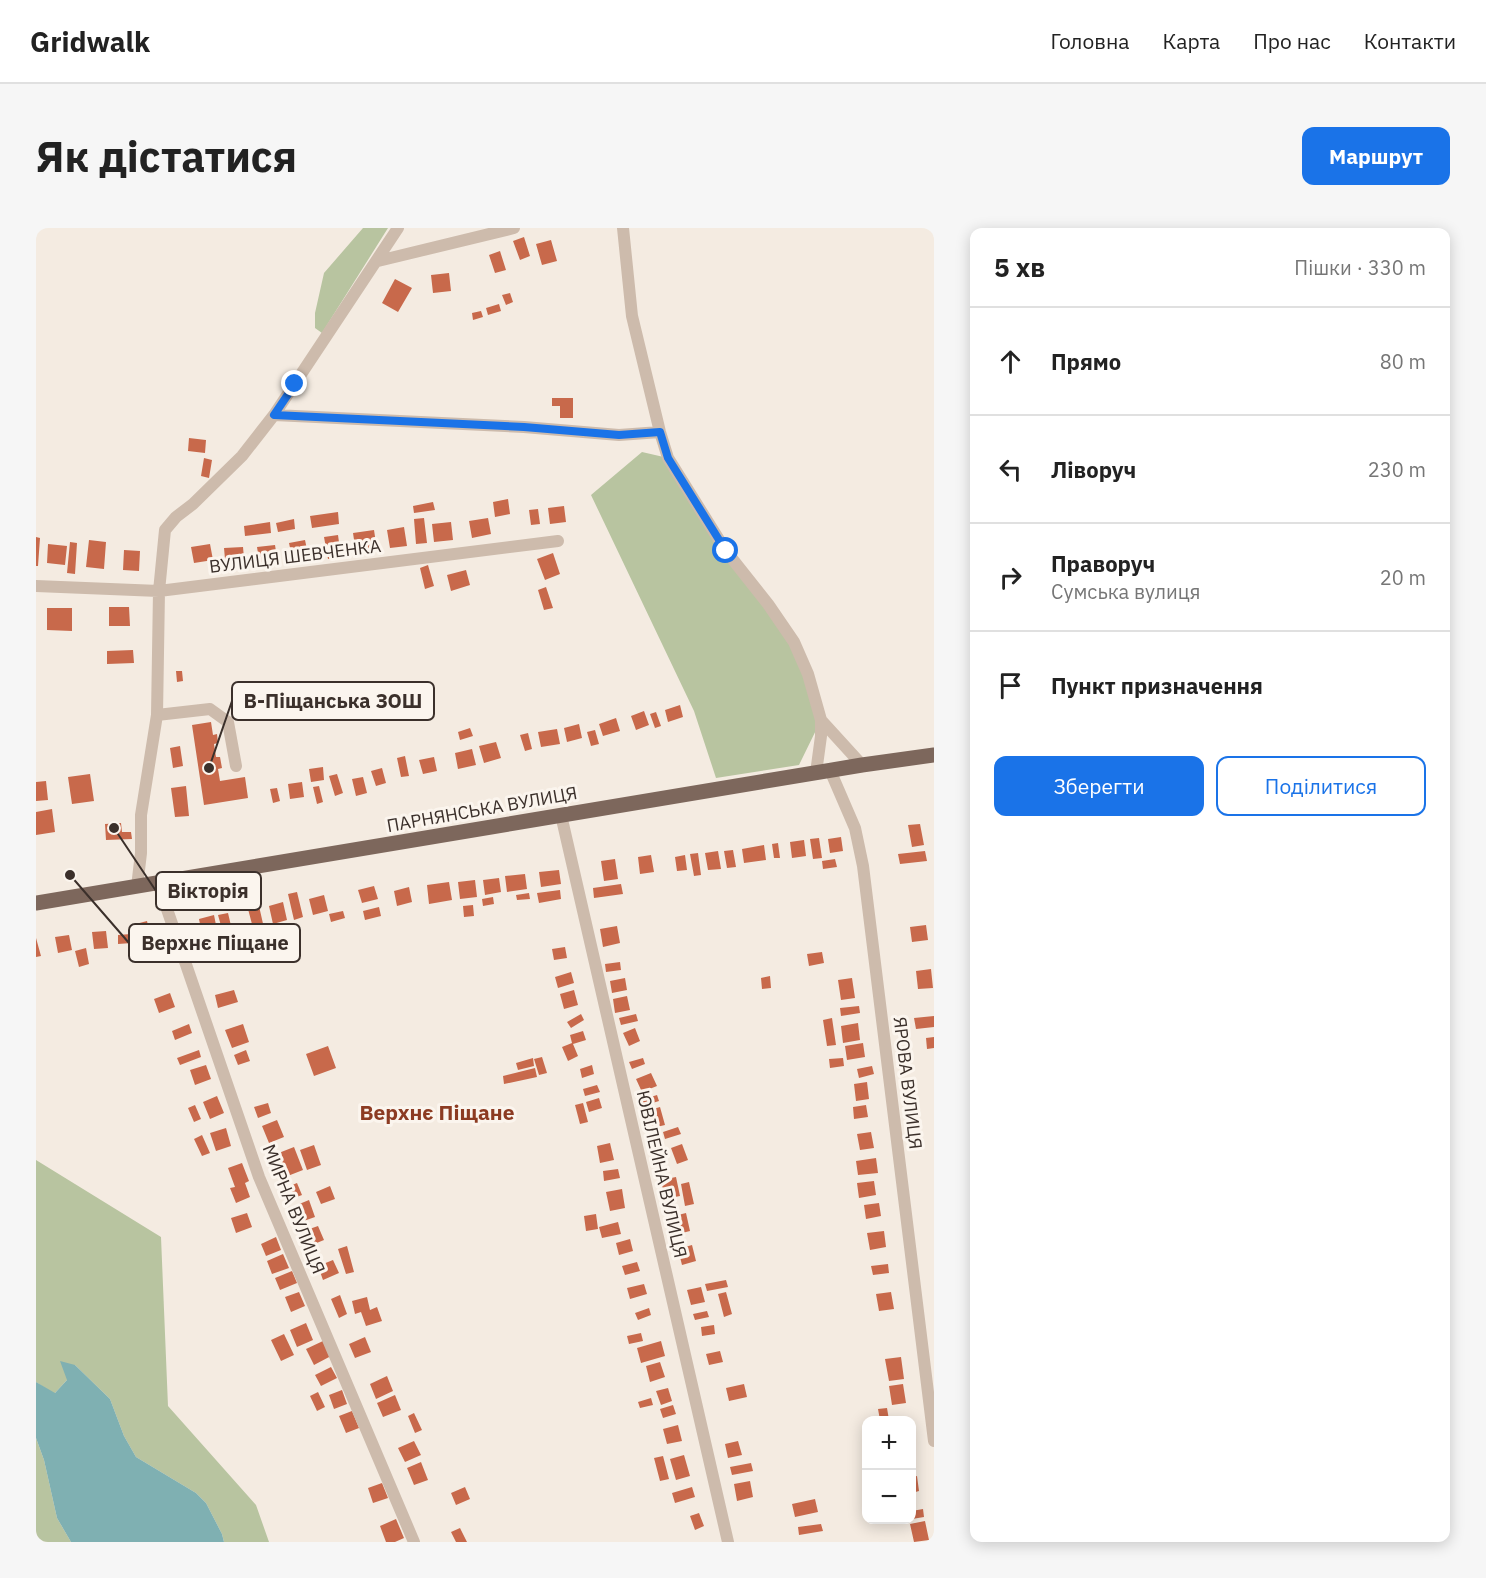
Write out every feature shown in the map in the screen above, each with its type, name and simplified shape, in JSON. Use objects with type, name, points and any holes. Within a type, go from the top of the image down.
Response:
[{"type":"main road","name":"ПАРНЯНСЬКА ВУЛИЦЯ","points":[[36,903],[862,765],[934,755]]},
{"type":"street","points":[[137,887],[141,853],[141,815],[157,715],[159,591],[165,530],[242,456],[274,415],[398,228]]},
{"type":"street","points":[[378,261],[514,228]]},
{"type":"street","points":[[623,228],[632,316],[668,458],[724,549],[768,604],[794,642],[808,674],[821,720],[823,772]]},
{"type":"street","points":[[274,415],[513,426],[619,435],[660,432]]},
{"type":"street","name":"ВУЛИЦЯ ШЕВЧЕНКА","points":[[36,586],[159,591],[558,541]]},
{"type":"street","points":[[157,715],[210,709],[228,722],[236,766]]},
{"type":"street","points":[[821,720],[862,765]]},
{"type":"street","name":"ЯРОВА ВУЛИЦЯ","points":[[823,772],[855,828],[862,866],[934,1441]]},
{"type":"street","name":"ЮВІЛЕЙНА ВУЛИЦЯ","points":[[561,815],[728,1542]]},
{"type":"street","name":"МИРНА ВУЛИЦЯ","points":[[158,883],[260,1177],[414,1542]]},
{"type":"green space","points":[[363,228],[388,228],[322,333],[315,328],[315,313],[324,273]]},
{"type":"green space","points":[[642,452],[668,458],[794,642],[821,720],[799,765],[716,778],[694,711],[591,495]]},
{"type":"green space","points":[[36,1160],[161,1237],[168,1406],[256,1505],[269,1542],[224,1542],[206,1503],[196,1493],[136,1457],[124,1436],[110,1399],[75,1365],[67,1380],[54,1394],[36,1382]]},
{"type":"green space","points":[[36,1438],[44,1460],[57,1518],[71,1542],[36,1542]]},
{"type":"water","points":[[60,1361],[75,1365],[110,1399],[124,1436],[136,1457],[196,1493],[206,1503],[224,1542],[71,1542],[57,1518],[44,1460],[36,1438],[36,1382],[55,1393],[67,1380]]},
{"type":"building","points":[[524,237],[530,256],[520,260],[513,241]]},
{"type":"building","points":[[551,240],[557,261],[542,265],[536,244]]},
{"type":"building","points":[[500,251],[506,270],[495,273],[489,255]]},
{"type":"building","points":[[449,273],[451,291],[433,293],[431,275]]},
{"type":"building","points":[[395,279],[412,288],[398,312],[382,303]]},
{"type":"building","points":[[510,293],[513,302],[506,305],[502,295]]},
{"type":"building","points":[[499,304],[501,311],[488,315],[486,308]]},
{"type":"building","points":[[481,311],[483,317],[473,320],[472,313]]},
{"type":"building","points":[[552,398],[573,398],[573,418],[560,418],[560,406],[552,406]]},
{"type":"building","points":[[189,438],[206,440],[205,453],[188,451]]},
{"type":"building","points":[[204,458],[212,460],[209,478],[201,476]]},
{"type":"building","points":[[508,499],[510,514],[495,517],[493,502]]},
{"type":"building","points":[[433,502],[435,510],[414,513],[413,506]]},
{"type":"building","points":[[564,506],[566,522],[550,524],[548,508]]},
{"type":"building","points":[[538,509],[540,524],[531,525],[529,510]]},
{"type":"building","points":[[338,512],[339,524],[312,528],[310,516]]},
{"type":"building","points":[[424,518],[427,543],[416,544],[414,519]]},
{"type":"building","points":[[488,518],[491,534],[472,538],[469,521]]},
{"type":"building","points":[[294,519],[295,529],[278,532],[276,523]]},
{"type":"building","points":[[270,522],[271,533],[245,536],[244,526]]},
{"type":"building","points":[[451,522],[453,540],[434,542],[432,524]]},
{"type":"building","points":[[404,527],[407,546],[390,548],[387,530]]},
{"type":"building","points":[[374,530],[377,550],[356,553],[353,533]]},
{"type":"building","points":[[338,535],[341,557],[328,559],[324,537]]},
{"type":"building","points":[[36,537],[40,538],[38,566],[36,566]]},
{"type":"building","points":[[89,540],[106,542],[104,569],[86,567]]},
{"type":"building","points":[[305,540],[309,559],[293,562],[289,543]]},
{"type":"building","points":[[70,542],[77,543],[75,574],[67,573]]},
{"type":"building","points":[[48,544],[67,546],[65,565],[47,563]]},
{"type":"building","points":[[210,544],[213,560],[194,563],[191,547]]},
{"type":"building","points":[[275,545],[278,564],[260,566],[257,547]]},
{"type":"building","points":[[243,547],[245,569],[226,570],[224,548]]},
{"type":"building","points":[[124,550],[140,551],[139,571],[123,570]]},
{"type":"building","points":[[553,553],[560,574],[545,580],[537,559]]},
{"type":"building","points":[[428,565],[434,586],[425,589],[420,568]]},
{"type":"building","points":[[466,570],[470,585],[451,591],[447,575]]},
{"type":"building","points":[[546,587],[553,608],[544,610],[538,590]]},
{"type":"building","points":[[109,607],[129,607],[130,626],[109,626]]},
{"type":"building","points":[[47,608],[72,608],[72,631],[47,630]]},
{"type":"building","points":[[133,650],[134,663],[107,664],[107,651]]},
{"type":"building","points":[[176,671],[182,671],[183,681],[177,682]]},
{"type":"building","points":[[680,705],[683,717],[668,722],[665,710]]},
{"type":"building","points":[[644,711],[649,725],[636,730],[631,716]]},
{"type":"building","points":[[656,712],[661,726],[655,728],[650,714]]},
{"type":"building","points":[[616,718],[620,731],[603,736],[599,724]]},
{"type":"building","points":[[211,722],[213,735],[217,734],[218,743],[214,744],[216,757],[220,757],[222,768],[218,769],[220,781],[245,777],[248,798],[204,805],[192,725]]},
{"type":"building","points":[[579,724],[582,738],[567,742],[564,728]]},
{"type":"building","points":[[470,728],[473,736],[460,740],[458,732]]},
{"type":"building","points":[[557,729],[560,744],[541,747],[538,732]]},
{"type":"building","points":[[595,730],[599,744],[591,746],[587,732]]},
{"type":"building","points":[[528,733],[532,749],[525,751],[520,735]]},
{"type":"building","points":[[496,742],[501,758],[484,763],[479,746]]},
{"type":"building","points":[[180,746],[183,766],[173,768],[170,748]]},
{"type":"building","points":[[472,749],[476,765],[458,769],[455,753]]},
{"type":"building","points":[[405,756],[409,776],[401,777],[397,758]]},
{"type":"building","points":[[434,757],[437,771],[423,774],[419,760]]},
{"type":"building","points":[[323,767],[324,780],[311,782],[309,769]]},
{"type":"building","points":[[382,768],[386,783],[376,786],[371,771]]},
{"type":"building","points":[[90,774],[94,801],[72,804],[68,777]]},
{"type":"building","points":[[337,774],[343,793],[335,796],[329,776]]},
{"type":"building","points":[[363,777],[367,793],[356,796],[352,779]]},
{"type":"building","points":[[46,781],[48,800],[36,801],[36,782]]},
{"type":"building","points":[[302,782],[304,797],[290,799],[288,784]]},
{"type":"building","points":[[186,786],[189,816],[175,817],[171,788]]},
{"type":"building","points":[[319,786],[323,802],[317,804],[313,787]]},
{"type":"building","points":[[277,788],[280,801],[273,803],[270,789]]},
{"type":"building","points":[[52,809],[55,832],[36,835],[36,812]]},
{"type":"building","points":[[121,823],[122,832],[131,832],[132,839],[106,840],[105,824]]},
{"type":"building","points":[[920,824],[924,845],[912,847],[908,825]]},
{"type":"building","points":[[841,837],[843,851],[830,853],[828,839]]},
{"type":"building","points":[[819,838],[822,858],[813,859],[810,839]]},
{"type":"building","points":[[804,840],[806,856],[792,858],[790,842]]},
{"type":"building","points":[[778,843],[780,858],[774,858],[772,844]]},
{"type":"building","points":[[764,845],[766,860],[744,863],[742,849]]},
{"type":"building","points":[[733,850],[736,867],[727,868],[724,851]]},
{"type":"building","points":[[718,851],[721,869],[708,870],[705,853]]},
{"type":"building","points":[[925,851],[927,861],[900,864],[898,854]]},
{"type":"building","points":[[698,853],[701,875],[694,876],[690,854]]},
{"type":"building","points":[[651,855],[654,872],[640,874],[638,857]]},
{"type":"building","points":[[685,855],[687,870],[677,871],[675,857]]},
{"type":"building","points":[[615,859],[618,879],[604,881],[601,861]]},
{"type":"building","points":[[835,859],[837,867],[823,869],[822,861]]},
{"type":"building","points":[[559,870],[561,884],[541,887],[539,872]]},
{"type":"building","points":[[525,874],[527,889],[507,892],[505,876]]},
{"type":"building","points":[[499,878],[501,892],[485,895],[483,880]]},
{"type":"building","points":[[475,880],[477,897],[460,899],[458,882]]},
{"type":"building","points":[[449,882],[452,900],[429,904],[427,885]]},
{"type":"building","points":[[621,884],[623,894],[594,898],[593,888]]},
{"type":"building","points":[[374,886],[378,899],[362,903],[358,890]]},
{"type":"building","points":[[409,887],[412,902],[397,906],[394,891]]},
{"type":"building","points":[[560,890],[561,899],[539,903],[537,893]]},
{"type":"building","points":[[297,892],[303,917],[294,920],[288,894]]},
{"type":"building","points":[[529,893],[530,899],[517,900],[516,895]]},
{"type":"building","points":[[324,895],[328,911],[313,915],[309,899]]},
{"type":"building","points":[[493,897],[494,904],[483,906],[482,899]]},
{"type":"building","points":[[283,902],[287,920],[273,924],[269,906]]},
{"type":"building","points":[[473,905],[474,916],[464,917],[463,906]]},
{"type":"building","points":[[259,906],[264,928],[277,925],[280,937],[257,943],[248,909]]},
{"type":"building","points":[[379,907],[381,916],[365,920],[363,911]]},
{"type":"building","points":[[343,911],[345,918],[331,922],[329,914]]},
{"type":"building","points":[[228,913],[232,930],[223,933],[218,915]]},
{"type":"building","points":[[214,915],[217,930],[202,934],[199,919]]},
{"type":"building","points":[[147,921],[151,939],[137,943],[132,925]]},
{"type":"building","points":[[926,925],[928,940],[912,942],[910,927]]},
{"type":"building","points":[[617,926],[620,943],[603,947],[600,929]]},
{"type":"building","points":[[106,931],[108,948],[94,949],[92,932]]},
{"type":"building","points":[[131,934],[132,943],[118,944],[118,935]]},
{"type":"building","points":[[69,935],[72,950],[58,953],[55,937]]},
{"type":"building","points":[[36,938],[41,956],[36,957]]},
{"type":"building","points":[[565,947],[567,958],[554,960],[552,949]]},
{"type":"building","points":[[86,948],[89,964],[79,967],[75,951]]},
{"type":"building","points":[[822,952],[824,963],[809,966],[807,954]]},
{"type":"building","points":[[620,962],[621,970],[606,972],[605,964]]},
{"type":"building","points":[[931,969],[933,988],[918,989],[916,971]]},
{"type":"building","points":[[571,972],[574,983],[558,988],[555,977]]},
{"type":"building","points":[[770,976],[771,988],[762,989],[761,978]]},
{"type":"building","points":[[625,978],[627,990],[612,993],[610,981]]},
{"type":"building","points":[[852,978],[855,998],[841,1000],[838,980]]},
{"type":"building","points":[[234,990],[238,1002],[218,1008],[215,995]]},
{"type":"building","points":[[574,990],[578,1005],[564,1009],[560,994]]},
{"type":"building","points":[[170,993],[175,1007],[159,1013],[154,999]]},
{"type":"building","points":[[627,996],[630,1010],[615,1013],[613,999]]},
{"type":"building","points":[[859,1006],[860,1013],[841,1016],[840,1008]]},
{"type":"building","points":[[581,1014],[584,1020],[571,1028],[567,1022]]},
{"type":"building","points":[[636,1014],[638,1021],[621,1025],[619,1018]]},
{"type":"building","points":[[934,1016],[934,1027],[916,1029],[914,1018]]},
{"type":"building","points":[[832,1018],[836,1045],[827,1046],[823,1020]]},
{"type":"building","points":[[858,1023],[860,1040],[843,1043],[841,1026]]},
{"type":"building","points":[[189,1024],[192,1033],[175,1040],[172,1031]]},
{"type":"building","points":[[243,1024],[249,1042],[232,1048],[225,1030]]},
{"type":"building","points":[[635,1028],[640,1041],[629,1046],[623,1033]]},
{"type":"building","points":[[583,1031],[586,1040],[573,1044],[578,1056],[568,1061],[562,1047],[572,1043],[570,1035]]},
{"type":"building","points":[[934,1037],[934,1048],[927,1049],[926,1038]]},
{"type":"building","points":[[863,1043],[865,1057],[847,1060],[845,1046]]},
{"type":"building","points":[[328,1046],[336,1068],[314,1076],[306,1054]]},
{"type":"building","points":[[199,1050],[201,1057],[180,1065],[177,1058]]},
{"type":"building","points":[[246,1050],[250,1061],[238,1065],[234,1055]]},
{"type":"building","points":[[542,1057],[547,1073],[539,1075],[534,1059]]},
{"type":"building","points":[[533,1058],[534,1066],[518,1070],[516,1063]]},
{"type":"building","points":[[643,1058],[645,1064],[632,1069],[629,1062]]},
{"type":"building","points":[[843,1058],[844,1066],[830,1068],[829,1059]]},
{"type":"building","points":[[206,1065],[211,1079],[195,1085],[190,1070]]},
{"type":"building","points":[[592,1065],[594,1074],[582,1078],[580,1069]]},
{"type":"building","points":[[872,1066],[874,1074],[859,1078],[857,1069]]},
{"type":"building","points":[[535,1068],[537,1077],[504,1084],[503,1076]]},
{"type":"building","points":[[651,1073],[657,1086],[642,1092],[636,1079]]},
{"type":"building","points":[[867,1082],[869,1099],[856,1101],[854,1084]]},
{"type":"building","points":[[597,1085],[600,1092],[585,1096],[583,1089]]},
{"type":"building","points":[[657,1095],[659,1101],[643,1106],[641,1100]]},
{"type":"building","points":[[217,1096],[224,1113],[210,1119],[203,1102]]},
{"type":"building","points":[[599,1098],[602,1108],[589,1112],[586,1102]]},
{"type":"building","points":[[268,1103],[271,1113],[258,1118],[254,1107]]},
{"type":"building","points":[[583,1103],[588,1122],[580,1124],[575,1105]]},
{"type":"building","points":[[195,1105],[201,1119],[194,1122],[188,1108]]},
{"type":"building","points":[[866,1105],[868,1117],[854,1119],[853,1107]]},
{"type":"building","points":[[660,1107],[665,1125],[648,1129],[643,1112]]},
{"type":"building","points":[[277,1120],[284,1137],[269,1143],[262,1126]]},
{"type":"building","points":[[678,1127],[681,1134],[665,1139],[663,1132]]},
{"type":"building","points":[[226,1128],[231,1146],[216,1151],[210,1133]]},
{"type":"building","points":[[871,1132],[874,1148],[860,1150],[857,1134]]},
{"type":"building","points":[[202,1135],[210,1153],[202,1156],[194,1139]]},
{"type":"building","points":[[610,1143],[614,1160],[600,1163],[597,1146]]},
{"type":"building","points":[[682,1144],[688,1160],[677,1164],[671,1148]]},
{"type":"building","points":[[314,1145],[321,1165],[307,1170],[300,1150]]},
{"type":"building","points":[[294,1147],[303,1170],[280,1179],[271,1156]]},
{"type":"building","points":[[876,1158],[878,1173],[858,1175],[856,1161]]},
{"type":"building","points":[[242,1163],[249,1181],[245,1183],[250,1197],[236,1203],[230,1188],[235,1187],[228,1168]]},
{"type":"building","points":[[618,1169],[620,1178],[604,1181],[603,1171]]},
{"type":"building","points":[[676,1177],[680,1196],[665,1199],[661,1180]]},
{"type":"building","points":[[874,1181],[876,1195],[859,1198],[857,1183]]},
{"type":"building","points":[[689,1182],[694,1204],[685,1206],[681,1184]]},
{"type":"building","points":[[297,1183],[302,1195],[289,1200],[285,1188]]},
{"type":"building","points":[[330,1186],[335,1199],[321,1204],[316,1192]]},
{"type":"building","points":[[622,1189],[625,1208],[610,1211],[606,1192]]},
{"type":"building","points":[[309,1200],[315,1217],[298,1223],[292,1207]]},
{"type":"building","points":[[879,1203],[881,1216],[866,1219],[864,1205]]},
{"type":"building","points":[[247,1213],[252,1227],[236,1233],[231,1218]]},
{"type":"building","points":[[686,1213],[690,1231],[674,1235],[670,1217]]},
{"type":"building","points":[[596,1214],[598,1229],[586,1231],[584,1216]]},
{"type":"building","points":[[618,1222],[621,1234],[602,1238],[599,1227]]},
{"type":"building","points":[[318,1226],[324,1240],[307,1247],[301,1232]]},
{"type":"building","points":[[884,1231],[886,1247],[870,1250],[867,1233]]},
{"type":"building","points":[[276,1237],[281,1250],[266,1256],[261,1244]]},
{"type":"building","points":[[630,1239],[633,1251],[619,1255],[616,1243]]},
{"type":"building","points":[[692,1245],[696,1261],[682,1265],[678,1249]]},
{"type":"building","points":[[347,1246],[354,1272],[346,1274],[338,1249]]},
{"type":"building","points":[[283,1254],[289,1268],[272,1274],[267,1261]]},
{"type":"building","points":[[333,1260],[339,1273],[323,1280],[318,1266]]},
{"type":"building","points":[[637,1262],[640,1271],[625,1275],[622,1266]]},
{"type":"building","points":[[888,1264],[889,1273],[873,1275],[871,1266]]},
{"type":"building","points":[[292,1271],[297,1283],[280,1290],[275,1278]]},
{"type":"building","points":[[726,1280],[728,1287],[707,1291],[705,1284]]},
{"type":"building","points":[[644,1284],[647,1294],[630,1299],[627,1288]]},
{"type":"building","points":[[701,1287],[705,1302],[691,1305],[687,1290]]},
{"type":"building","points":[[299,1292],[305,1306],[291,1312],[285,1297]]},
{"type":"building","points":[[726,1292],[732,1314],[724,1317],[718,1294]]},
{"type":"building","points":[[891,1292],[894,1309],[879,1311],[876,1294]]},
{"type":"building","points":[[340,1295],[347,1314],[339,1318],[331,1299]]},
{"type":"building","points":[[367,1297],[370,1310],[377,1307],[382,1321],[366,1326],[361,1312],[355,1314],[352,1301]]},
{"type":"building","points":[[649,1308],[651,1315],[638,1320],[635,1313]]},
{"type":"building","points":[[707,1311],[709,1317],[695,1320],[693,1314]]},
{"type":"building","points":[[306,1323],[313,1340],[297,1347],[290,1330]]},
{"type":"building","points":[[714,1325],[715,1334],[702,1336],[701,1327]]},
{"type":"building","points":[[641,1333],[643,1341],[629,1344],[627,1336]]},
{"type":"building","points":[[284,1334],[294,1355],[281,1361],[271,1340]]},
{"type":"building","points":[[365,1337],[371,1352],[355,1358],[349,1344]]},
{"type":"building","points":[[323,1341],[331,1356],[314,1365],[306,1349]]},
{"type":"building","points":[[661,1341],[665,1356],[641,1363],[637,1348]]},
{"type":"building","points":[[720,1351],[723,1362],[709,1365],[706,1354]]},
{"type":"building","points":[[901,1357],[904,1379],[889,1381],[885,1359]]},
{"type":"building","points":[[660,1362],[665,1377],[650,1382],[646,1366]]},
{"type":"building","points":[[331,1367],[337,1378],[321,1386],[315,1375]]},
{"type":"building","points":[[387,1376],[393,1391],[376,1399],[370,1384]]},
{"type":"building","points":[[744,1384],[747,1397],[729,1401],[726,1388]]},
{"type":"building","points":[[903,1384],[906,1403],[892,1405],[889,1386]]},
{"type":"building","points":[[668,1388],[672,1401],[661,1405],[656,1391]]},
{"type":"building","points":[[342,1390],[347,1404],[334,1409],[329,1395]]},
{"type":"building","points":[[318,1392],[325,1407],[317,1411],[310,1396]]},
{"type":"building","points":[[395,1395],[401,1410],[383,1417],[377,1403]]},
{"type":"building","points":[[651,1398],[653,1405],[640,1408],[638,1402]]},
{"type":"building","points":[[673,1405],[676,1414],[663,1418],[660,1409]]},
{"type":"building","points":[[887,1408],[888,1416],[879,1416],[878,1409]]},
{"type":"building","points":[[352,1411],[359,1428],[346,1433],[339,1416]]},
{"type":"building","points":[[414,1413],[422,1430],[415,1433],[408,1416]]},
{"type":"building","points":[[678,1425],[682,1441],[667,1444],[663,1429]]},
{"type":"building","points":[[414,1441],[421,1455],[405,1462],[398,1448]]},
{"type":"building","points":[[738,1441],[742,1455],[728,1458],[725,1444]]},
{"type":"building","points":[[684,1455],[690,1476],[676,1480],[670,1459]]},
{"type":"building","points":[[663,1456],[669,1479],[660,1481],[654,1458]]},
{"type":"building","points":[[421,1462],[428,1480],[414,1485],[407,1468]]},
{"type":"building","points":[[751,1463],[753,1471],[732,1475],[730,1467]]},
{"type":"building","points":[[916,1476],[919,1491],[916,1492]]},
{"type":"building","points":[[750,1481],[753,1497],[737,1501],[734,1484]]},
{"type":"building","points":[[382,1483],[388,1498],[373,1503],[368,1488]]},
{"type":"building","points":[[465,1487],[470,1499],[456,1505],[451,1493]]},
{"type":"building","points":[[692,1487],[695,1497],[675,1503],[672,1493]]},
{"type":"building","points":[[815,1499],[818,1512],[795,1517],[792,1504]]},
{"type":"building","points":[[923,1509],[924,1517],[916,1518],[916,1510]]},
{"type":"building","points":[[699,1513],[704,1526],[695,1530],[690,1516]]},
{"type":"building","points":[[396,1519],[404,1538],[395,1542],[386,1542],[380,1526]]},
{"type":"building","points":[[925,1521],[929,1540],[914,1542],[910,1524]]},
{"type":"building","points":[[821,1524],[823,1531],[799,1535],[798,1527]]},
{"type":"building","points":[[460,1528],[467,1542],[456,1542],[451,1532]]},
{"type":"place","name":"В-Піщанська ЗОШ","points":[[209,768]]},
{"type":"place","name":"Вікторія","points":[[114,828]]},
{"type":"place","name":"Верхнє Піщане","points":[[70,875]]},
{"type":"district","name":"Верхнє Піщане","points":[[437,1112]]},
{"type":"route","points":[[295,384],[274,415],[524,427],[619,435],[660,432],[668,458],[726,551]]}]
